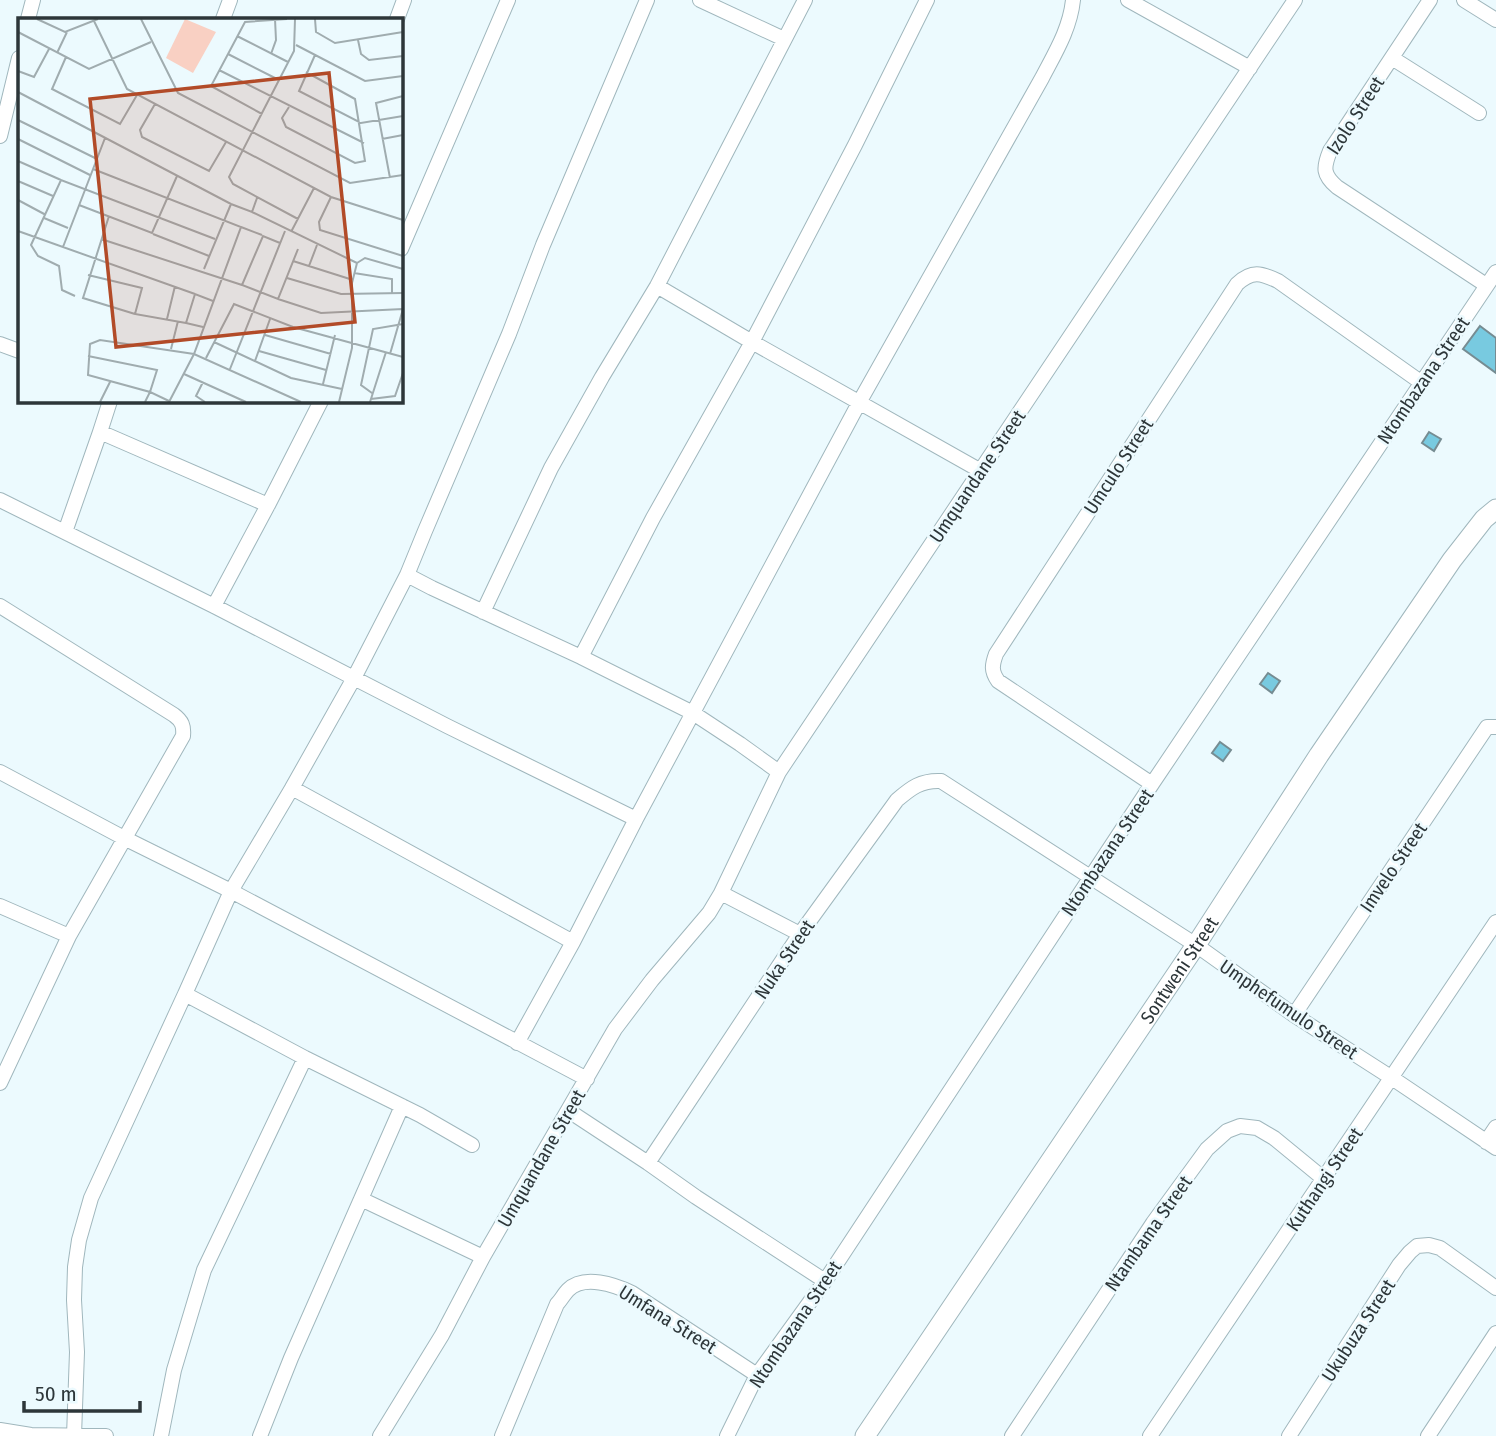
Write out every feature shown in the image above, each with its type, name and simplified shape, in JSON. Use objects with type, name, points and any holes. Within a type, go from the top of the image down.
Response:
[{"type":"street","points":[[28,18],[33,0]]},
{"type":"street","points":[[223,18],[230,0]]},
{"type":"street","points":[[397,18],[404,0]]},
{"type":"street","points":[[402,243],[406,223],[508,0]]},
{"type":"street","points":[[74,1436],[77,1352],[75,1267],[79,1240],[91,1198],[231,891],[354,678],[407,575],[647,0]]},
{"type":"street","points":[[700,0],[785,39]]},
{"type":"street","points":[[483,612],[551,468],[657,286],[805,0]]},
{"type":"street","points":[[581,657],[653,518],[752,342],[927,0]]},
{"type":"street","points":[[517,1043],[573,943],[636,819],[860,401],[1042,78],[1064,36],[1073,0]]},
{"type":"street","name":"Umquandane Street","points":[[380,1436],[442,1335],[483,1257],[615,1030],[709,913],[779,772],[1295,0]]},
{"type":"street","name":"Izolo Street","points":[[1430,0],[1330,151],[1325,162],[1325,171],[1328,180],[1337,187],[1486,285]]},
{"type":"street","points":[[1464,0],[1496,20]]},
{"type":"street","points":[[1132,1],[1250,68]]},
{"type":"street","points":[[1392,58],[1479,113]]},
{"type":"street","points":[[0,136],[18,62]]},
{"type":"street","name":"Ntombazana Street","points":[[727,1436],[757,1375],[825,1281],[1152,784],[1496,272]]},
{"type":"street","name":"Umculo Street","points":[[1152,784],[998,681],[992,665],[996,654],[1237,284],[1246,276],[1256,274],[1278,281],[1422,383]]},
{"type":"street","points":[[657,286],[981,471]]},
{"type":"street","points":[[0,344],[18,351]]},
{"type":"street","points":[[65,532],[110,402]]},
{"type":"street","points":[[214,606],[320,402]]},
{"type":"street","points":[[100,432],[268,505]]},
{"type":"street","points":[[0,500],[636,819]]},
{"type":"street","name":"Sontweni Street","points":[[865,1436],[1452,561],[1484,519],[1496,509]]},
{"type":"street","points":[[407,575],[693,713],[779,772]]},
{"type":"street","points":[[0,606],[181,720],[184,728],[183,736],[69,936],[0,1083]]},
{"type":"street","name":"Imvelo Street","points":[[1294,1015],[1487,727],[1496,727]]},
{"type":"street","points":[[0,772],[587,1079]]},
{"type":"street","name":"Umphefumulo Street","points":[[941,781],[1196,945],[1294,1015],[1491,1145]]},
{"type":"street","name":"Nuka Street","points":[[648,1163],[800,934],[897,800],[921,783],[941,781]]},
{"type":"street","points":[[292,788],[573,943]]},
{"type":"street","points":[[721,893],[800,934]]},
{"type":"street","points":[[0,906],[69,936]]},
{"type":"street","name":"Kuthangi Street","points":[[1150,1436],[1496,922]]},
{"type":"street","points":[[185,994],[472,1145]]},
{"type":"street","points":[[154,1436],[162,1436],[174,1370],[204,1270],[304,1058]]},
{"type":"street","points":[[260,1436],[290,1357],[402,1106]]},
{"type":"street","points":[[569,1111],[825,1281]]},
{"type":"street","name":"Ntambama Street","points":[[1012,1436],[1153,1223],[1207,1149],[1227,1131],[1240,1126],[1258,1128],[1324,1179]]},
{"type":"street","points":[[1491,1145],[1496,1127]]},
{"type":"street","points":[[360,1199],[483,1257]]},
{"type":"street","name":"Ukubuza Street","points":[[1289,1436],[1399,1265],[1417,1246],[1440,1248],[1496,1288]]},
{"type":"street","name":"Umfana Street","points":[[502,1436],[557,1304],[569,1289],[578,1284],[598,1282],[632,1293],[757,1375]]},
{"type":"street","points":[[1427,1436],[1496,1333]]},
{"type":"street","points":[[0,1430],[31,1435],[106,1436]]},
{"type":"building","points":[[1480,326],[1496,338],[1496,373],[1463,349]]},
{"type":"building","points":[[1429,432],[1441,439],[1434,451],[1422,443]]},
{"type":"building","points":[[1268,673],[1280,681],[1272,693],[1260,684]]},
{"type":"building","points":[[1220,742],[1231,750],[1223,761],[1212,753]]}]
